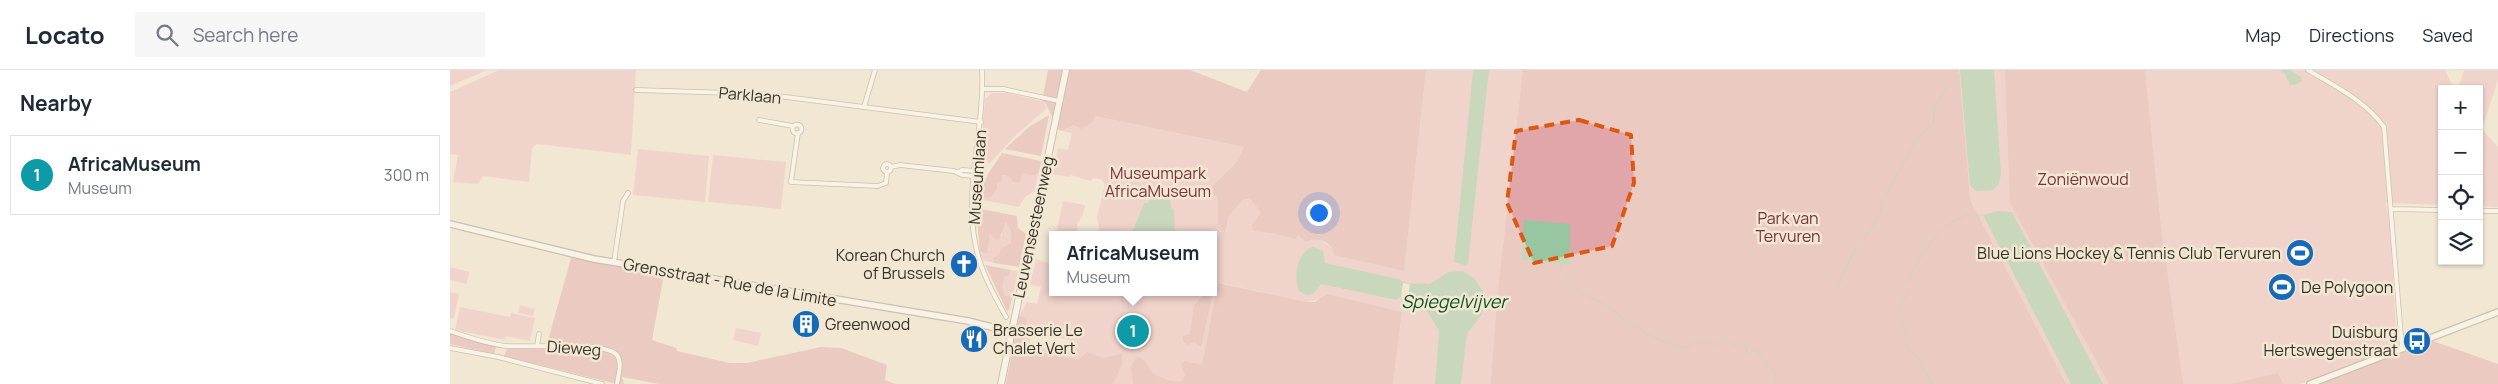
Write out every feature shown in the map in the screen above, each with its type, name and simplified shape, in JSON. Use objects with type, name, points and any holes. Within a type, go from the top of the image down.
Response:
[{"type":"main road","name":"Leuvensesteenweg","points":[[1001,384],[1010,332],[1066,70]]},
{"type":"street","points":[[864,107],[875,70]]},
{"type":"street","name":"Museumlaan","points":[[982,70],[981,122],[972,212],[976,247],[985,277],[1006,317]]},
{"type":"street","points":[[2308,70],[2375,114],[2384,127],[2402,349]]},
{"type":"street","points":[[982,89],[1003,89],[1059,101]]},
{"type":"street","name":"Parklaan","points":[[636,90],[742,93],[981,122]]},
{"type":"street","points":[[759,120],[793,126],[793,132],[798,134],[791,182],[878,186],[886,183],[886,172],[883,170],[884,165],[959,172],[962,175],[975,174]]},
{"type":"street","points":[[614,262],[623,201],[628,193]]},
{"type":"street","points":[[2392,209],[2438,210]]},
{"type":"street","points":[[2483,211],[2498,211]]},
{"type":"street","name":"Grensstraat - Rue de la Limite","points":[[450,224],[549,250],[968,321],[1010,332]]},
{"type":"street","points":[[2310,384],[2498,312]]},
{"type":"street","name":"Dieweg","points":[[450,331],[501,345],[574,346],[612,352],[617,356],[620,363],[618,384]]},
{"type":"street","points":[[537,346],[540,334]]},
{"type":"street","points":[[498,357],[501,345]]},
{"type":"street","points":[[450,348],[498,357],[602,384]]},
{"type":"highlighted area","points":[[1579,120],[1631,135],[1634,183],[1612,246],[1534,263],[1507,203],[1516,131]]},
{"type":"green space","points":[[450,70],[487,70],[450,86]]},
{"type":"green space","points":[[499,70],[636,70],[631,155],[537,144],[532,148],[529,182],[483,176],[478,184],[453,182],[458,155],[450,154],[450,92]]},
{"type":"green space","points":[[1048,70],[1190,70],[1247,92],[1261,70],[1426,70],[1404,271],[1335,255],[1330,246],[1324,241],[1311,240],[1306,242],[1298,235],[1295,239],[1273,233],[1253,231],[1252,225],[1261,213],[1250,198],[1242,200],[1228,217],[1225,233],[1218,224],[1218,197],[1208,191],[1236,163],[1244,147],[1095,116],[1091,123],[1081,129],[1073,125],[1062,131],[1058,129],[1046,104],[1042,101]]},
{"type":"green space","name":"Park van Tervuren","points":[[1426,70],[2445,70],[2452,85],[2438,85],[2438,205],[2386,203],[2390,228],[2397,347],[2301,384],[1393,384],[1402,312],[1322,299],[1307,302],[1220,283],[1198,384],[1006,384],[1019,316],[1027,302],[1037,304],[1041,287],[1030,285],[1036,259],[1049,264],[1049,296],[1217,296],[1217,231],[1097,231],[1099,228],[1097,217],[1105,184],[1101,179],[1094,178],[1090,181],[1071,175],[1070,177],[1053,174],[1058,148],[1068,150],[1072,133],[1062,131],[1073,125],[1081,129],[1095,116],[1244,147],[1312,239],[1320,239],[1332,248],[1404,270]],"holes":[[[1032,332],[1070,340],[1068,353],[1029,345]]]},
{"type":"green space","name":"Park van Tervuren","points":[[1523,70],[1959,70],[1970,200],[2066,384],[1491,384],[1497,300]]},
{"type":"green space","name":"Zoniënwoud","points":[[2005,70],[2145,70],[2160,219],[2183,384],[2109,384],[2010,203]]},
{"type":"green space","points":[[2464,70],[2498,70],[2498,80],[2483,126],[2483,85],[2459,85]]},
{"type":"green space","points":[[991,93],[1006,93],[1042,101],[1047,108],[1015,136],[990,163],[980,161],[985,99]]},
{"type":"green space","points":[[1049,115],[1041,156],[1005,149],[1030,126]]},
{"type":"green space","points":[[2483,130],[2498,147],[2498,207],[2483,206]]},
{"type":"green space","points":[[638,149],[709,156],[705,202],[633,195]]},
{"type":"green space","points":[[1002,153],[1041,161],[1039,172],[1034,176],[1022,173],[1020,182],[1013,182],[1008,176],[1002,175],[1002,180],[997,183],[997,189],[991,197],[978,199],[988,174]]},
{"type":"green space","points":[[713,155],[786,162],[781,209],[708,202]]},
{"type":"green space","points":[[1039,172],[1035,190],[1025,197],[1019,207],[983,200],[1002,178],[1002,175],[1008,176],[1013,182],[1020,182],[1022,173],[1034,176]]},
{"type":"green space","name":"Museumpark AfricaMuseum","points":[[1063,201],[1085,205],[1083,215],[1077,224],[1078,231],[1057,231]]},
{"type":"green space","points":[[976,208],[1017,216],[1018,228],[1026,234],[1019,267],[994,263],[993,258],[999,255],[1000,249],[1011,243],[1011,231],[1006,222],[999,239],[993,238],[990,233],[987,253],[980,252]]},
{"type":"green space","points":[[1006,222],[1011,231],[1011,243],[1000,249],[999,255],[993,258],[994,263],[982,260],[980,252],[983,253],[988,235],[990,233],[1002,236],[1002,228]]},
{"type":"green space","points":[[571,258],[664,274],[652,340],[676,348],[677,351],[730,363],[747,363],[821,347],[841,348],[887,365],[885,380],[895,384],[659,384],[622,377],[624,384],[617,384],[504,356],[509,344],[547,344]]},
{"type":"green space","points":[[985,265],[1011,270],[1009,276],[1005,276],[1002,287],[1005,296],[1013,295],[1009,310],[1007,311]]},
{"type":"green space","points":[[450,267],[469,272],[467,284],[450,280]]},
{"type":"green space","points":[[1011,270],[1018,271],[1013,295],[1005,296],[1002,287],[1005,276],[1009,276]]},
{"type":"green space","points":[[1218,283],[1307,302],[1315,302],[1327,294],[1402,312],[1393,384],[1133,384],[1131,366],[1137,357],[1144,360],[1154,374],[1171,381],[1183,381],[1185,375],[1181,366],[1184,361],[1202,365],[1215,296],[1217,296]]},
{"type":"green space","points":[[450,292],[459,294],[454,318],[450,318]]},
{"type":"green space","points":[[1202,296],[1212,296],[1201,347],[1194,342],[1188,345],[1183,342],[1183,336],[1190,334],[1194,306]]},
{"type":"green space","points":[[520,305],[535,309],[533,316],[518,313]]},
{"type":"green space","points":[[460,307],[510,317],[511,313],[535,318],[530,341],[506,336],[505,340],[455,330]]},
{"type":"green space","points":[[1019,316],[1027,318],[1022,349],[1079,360],[1087,352],[1103,358],[1122,354],[1122,365],[1113,384],[1006,384]]},
{"type":"green space","points":[[736,328],[761,333],[758,346],[733,340]]},
{"type":"green space","points":[[450,333],[496,347],[494,354],[450,344]]},
{"type":"green space","points":[[2433,341],[2498,364],[2498,384],[2318,384]]},
{"type":"green space","points":[[2278,373],[2283,384],[2230,384]]},
{"type":"water","points":[[1473,70],[1489,70],[1468,264],[1465,266],[1454,262]]},
{"type":"water","points":[[1960,70],[1994,70],[2001,174],[1999,184],[1993,190],[1976,191],[1970,185]]},
{"type":"water","points":[[2279,70],[2290,70],[2301,77],[2302,81],[2290,85],[2285,74]]},
{"type":"water","points":[[1156,191],[1164,191],[1170,196],[1171,208],[1174,209],[1175,231],[1133,231],[1144,203],[1148,203],[1150,196]]},
{"type":"water","points":[[1998,211],[2012,212],[2103,384],[2071,384],[1983,215]]},
{"type":"water","points":[[1524,220],[1570,224],[1570,265],[1521,260]]},
{"type":"water","name":"Spiegelvijver","points":[[1313,247],[1323,251],[1325,263],[1399,279],[1409,283],[1430,284],[1448,272],[1463,271],[1474,278],[1484,293],[1484,304],[1482,314],[1467,334],[1461,384],[1435,384],[1439,331],[1425,308],[1400,297],[1396,300],[1321,284],[1313,294],[1306,295],[1299,291],[1296,279],[1300,259],[1303,254]]},
{"type":"pier","points":[[1403,283],[1410,284],[1408,299],[1401,297]]},
{"type":"waterway","points":[[1956,79],[1960,75]]},
{"type":"waterway","points":[[1885,196],[1917,139],[1933,125],[1935,107],[1949,84]]},
{"type":"waterway","points":[[1865,238],[1880,214],[1883,203]]},
{"type":"waterway","points":[[1909,283],[1917,263],[1932,242],[1950,223],[1969,215]]},
{"type":"waterway","points":[[1976,215],[1983,215]]},
{"type":"waterway","points":[[1837,288],[1850,259],[1860,244]]},
{"type":"waterway","points":[[1560,264],[1562,269]]},
{"type":"waterway","points":[[1565,276],[1574,288],[1617,312],[1626,325],[1636,325],[1646,334],[1669,343]]},
{"type":"waterway","points":[[1908,291],[1900,307],[1908,349],[1918,358],[1932,384]]},
{"type":"waterway","points":[[1673,345],[1684,348],[1695,342],[1702,341],[1715,345],[1725,339],[1733,345],[1744,342],[1748,354],[1755,350],[1775,372],[1775,384]]},
{"type":"place","name":"Blue Lions Hockey & Tennis Club Tervuren","points":[[2300,253]]},
{"type":"place","name":"Korean Church of Brussels","points":[[964,264]]},
{"type":"place","name":"De Polygoon","points":[[2282,287]]},
{"type":"place","name":"Greenwood","points":[[806,324]]},
{"type":"place","name":"AfricaMuseum","points":[[1133,331]]},
{"type":"place","name":"Brasserie Le Chalet Vert","points":[[974,339]]},
{"type":"place","name":"Duisburg Hertswegenstraat","points":[[2417,341]]}]
